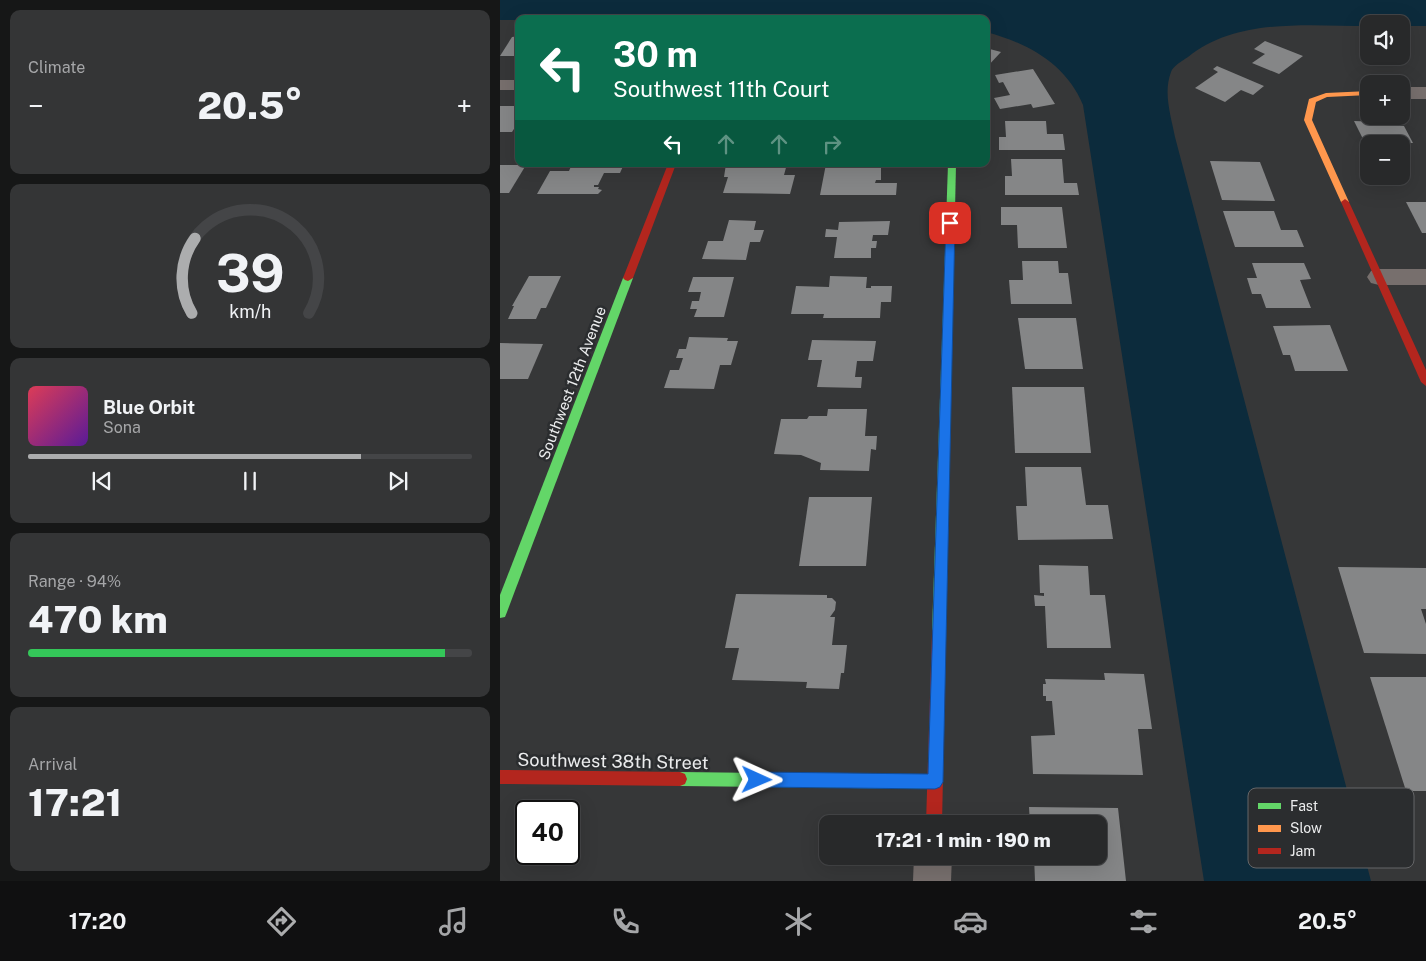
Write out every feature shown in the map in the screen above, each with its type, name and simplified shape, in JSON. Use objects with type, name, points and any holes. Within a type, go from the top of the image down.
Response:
[{"type":"street","points":[[500,85],[515,86]]},
{"type":"street","points":[[1360,93],[1326,95],[1312,101],[1308,120],[1426,382]]},
{"type":"street","points":[[1410,93],[1426,93]]},
{"type":"street","name":"Southwest 12th Avenue","points":[[500,612],[671,167]]},
{"type":"street","points":[[934,815],[952,167]]},
{"type":"street","points":[[1379,277],[1426,277]]},
{"type":"street","name":"Southwest 38th Street","points":[[500,777],[935,782]]},
{"type":"street","points":[[932,881],[933,865]]},
{"type":"water","points":[[500,0],[1426,0],[1426,26],[1410,26],[1410,15],[1360,15],[1360,26],[1275,26],[1229,35],[1207,44],[1176,66],[1171,72],[1168,88],[1168,105],[1175,137],[1346,788],[1248,788],[1248,868],[1368,868],[1371,881],[1204,881],[1083,105],[1067,78],[1044,57],[1031,49],[990,33],[990,15],[515,15],[515,20],[500,20]]},
{"type":"building","points":[[512,37],[515,37],[515,56],[500,56]]},
{"type":"building","points":[[1265,41],[1303,56],[1279,74],[1252,63],[1265,54],[1254,49]]},
{"type":"building","points":[[990,49],[1001,52],[990,64]]},
{"type":"building","points":[[1217,66],[1264,86],[1253,95],[1241,90],[1225,102],[1195,88],[1218,72],[1213,69]]},
{"type":"building","points":[[1033,69],[1055,104],[1033,108],[1031,104],[1000,109],[994,98],[1010,95],[1003,82],[999,83],[995,75]]},
{"type":"building","points":[[500,106],[515,106],[515,127],[512,132],[500,132]]},
{"type":"building","points":[[1005,121],[1046,121],[1047,134],[1063,134],[1065,150],[999,150],[999,137],[1006,137]]},
{"type":"building","points":[[1354,121],[1360,121],[1360,125],[1404,126],[1409,135],[1361,135]]},
{"type":"building","points":[[1011,159],[1062,159],[1064,183],[1077,183],[1079,195],[1005,195],[1005,176],[1012,176]]},
{"type":"building","points":[[1210,161],[1260,162],[1275,201],[1222,200]]},
{"type":"building","points":[[500,165],[525,167],[509,193],[500,193]]},
{"type":"building","points":[[571,167],[623,167],[620,173],[604,173],[598,185],[594,185],[594,187],[599,187],[598,189],[602,190],[598,194],[537,194],[550,171],[569,171]]},
{"type":"building","points":[[726,167],[786,167],[784,175],[795,175],[790,194],[723,193],[728,177],[724,177]]},
{"type":"building","points":[[825,167],[881,167],[881,180],[876,180],[875,183],[897,183],[896,195],[820,195]]},
{"type":"building","points":[[1406,202],[1426,202],[1426,233],[1422,233]]},
{"type":"building","points":[[1001,207],[1062,207],[1067,248],[1018,248],[1017,225],[1001,225]]},
{"type":"building","points":[[1223,211],[1274,211],[1281,230],[1297,230],[1304,247],[1235,247]]},
{"type":"building","points":[[729,220],[756,221],[754,230],[764,230],[760,242],[750,242],[746,260],[702,259],[708,241],[723,241]]},
{"type":"building","points":[[890,221],[888,235],[873,235],[872,241],[877,241],[876,248],[871,248],[871,258],[834,258],[837,237],[825,237],[826,229],[838,230],[839,222]]},
{"type":"building","points":[[1022,261],[1058,261],[1059,273],[1068,273],[1072,304],[1011,304],[1009,280],[1023,280]]},
{"type":"building","points":[[1252,263],[1304,263],[1311,279],[1300,280],[1311,308],[1266,308],[1261,294],[1252,294],[1247,278],[1257,278]]},
{"type":"building","points":[[529,276],[561,276],[546,308],[541,308],[536,319],[508,319],[514,306],[512,306]]},
{"type":"building","points":[[830,276],[867,277],[866,288],[871,288],[871,286],[892,286],[891,302],[881,302],[880,318],[823,318],[824,314],[791,314],[796,286],[829,287]]},
{"type":"building","points":[[693,277],[734,277],[724,317],[694,317],[697,309],[690,309],[692,301],[699,301],[701,292],[688,292]]},
{"type":"building","points":[[1018,318],[1076,318],[1083,369],[1025,369]]},
{"type":"building","points":[[1330,325],[1348,371],[1295,371],[1290,355],[1283,355],[1273,326]]},
{"type":"building","points":[[689,337],[728,338],[727,341],[738,341],[731,365],[720,365],[714,389],[664,388],[670,370],[679,370],[683,358],[676,358],[679,349],[686,349]]},
{"type":"building","points":[[812,340],[876,341],[873,361],[857,361],[855,377],[862,377],[861,388],[817,387],[822,360],[808,360]]},
{"type":"building","points":[[500,343],[543,344],[528,379],[500,379]]},
{"type":"building","points":[[1012,387],[1084,387],[1091,453],[1015,453]]},
{"type":"building","points":[[828,409],[867,409],[865,436],[877,436],[876,450],[871,449],[869,471],[820,470],[821,463],[801,455],[774,454],[781,419],[807,419],[809,416],[827,416]]},
{"type":"building","points":[[1025,467],[1081,467],[1086,505],[1108,505],[1113,539],[1018,540],[1016,506],[1027,506]]},
{"type":"building","points":[[809,497],[872,497],[866,566],[799,566]]},
{"type":"building","points":[[1039,565],[1088,566],[1090,595],[1105,595],[1111,648],[1047,648],[1045,606],[1035,606],[1034,595],[1044,596],[1044,593],[1040,593]]},
{"type":"building","points":[[1338,567],[1426,568],[1426,609],[1421,609],[1426,624],[1426,654],[1364,653]]},
{"type":"building","points":[[736,594],[827,595],[827,598],[832,598],[836,602],[835,610],[830,617],[835,617],[832,645],[847,645],[844,673],[841,673],[839,689],[806,688],[807,682],[732,680],[739,648],[725,648]]},
{"type":"building","points":[[1104,673],[1144,674],[1152,729],[1138,729],[1143,775],[1033,774],[1031,736],[1055,735],[1052,701],[1046,701],[1046,696],[1043,696],[1043,684],[1046,684],[1045,679],[1105,680]]},
{"type":"building","points":[[1370,677],[1426,677],[1426,791],[1414,791],[1414,788],[1405,788]]},
{"type":"building","points":[[1029,807],[1118,808],[1126,881],[1035,881],[1034,865],[1107,865],[1107,815],[1029,815]]},
{"type":"traffic: fast","points":[[939,631],[952,167]]},
{"type":"traffic: fast","points":[[500,612],[628,278]]},
{"type":"traffic: fast","points":[[680,779],[935,782]]},
{"type":"traffic: slow","points":[[1345,202],[1308,120],[1312,101],[1326,95],[1360,93]]},
{"type":"traffic: jam","points":[[628,278],[671,167]]},
{"type":"traffic: jam","points":[[1345,202],[1426,382]]},
{"type":"traffic: jam","points":[[934,815],[939,631]]},
{"type":"traffic: jam","points":[[500,777],[680,779]]},
{"type":"route","points":[[757,780],[935,782],[950,223]]}]
